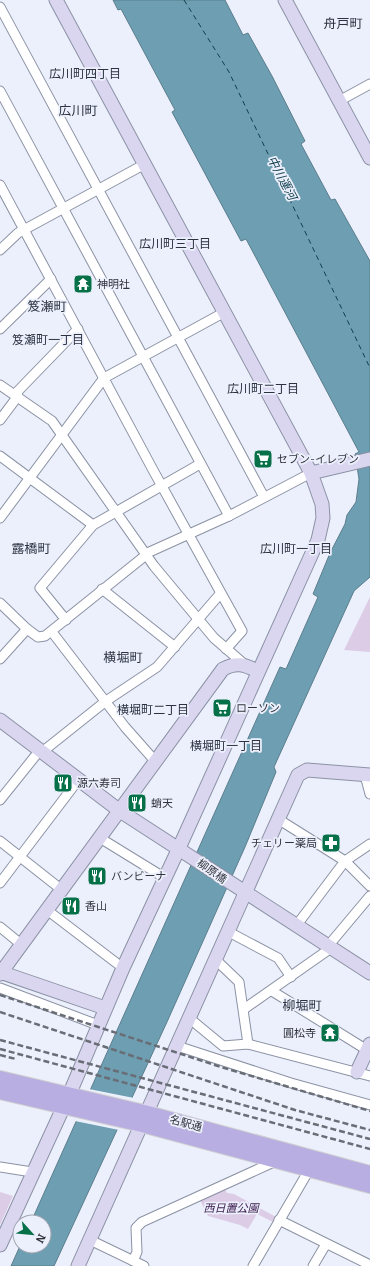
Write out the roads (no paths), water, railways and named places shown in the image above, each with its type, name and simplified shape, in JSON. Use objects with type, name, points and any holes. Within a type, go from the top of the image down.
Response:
[{"type":"main road","name":"名駅通","points":[[0,1078],[73,1103]]},
{"type":"main road","name":"名駅通","points":[[0,1092],[73,1103],[370,1173]]},
{"type":"main road","name":"名駅通","points":[[145,1119],[276,1161],[370,1186]]},
{"type":"street","points":[[2,1237],[32,1172],[73,1103],[98,1025],[105,1008],[166,878],[257,671],[318,540],[323,518],[322,504],[311,473],[223,313],[145,164],[56,0]]},
{"type":"street","points":[[285,0],[370,158]]},
{"type":"street","points":[[0,7],[264,497]]},
{"type":"street","points":[[339,101],[370,84]]},
{"type":"street","points":[[0,91],[142,358],[229,516]]},
{"type":"street","points":[[0,250],[24,229],[145,164]]},
{"type":"street","points":[[0,185],[220,594],[242,631],[226,649]]},
{"type":"street","points":[[0,329],[51,279]]},
{"type":"street","points":[[0,518],[104,378],[223,313]]},
{"type":"street","points":[[0,420],[17,395],[78,330]]},
{"type":"street","points":[[0,385],[52,420],[116,510],[145,555],[214,638],[244,664],[257,671]]},
{"type":"street","points":[[0,456],[93,524]]},
{"type":"street","points":[[0,604],[26,629],[38,637],[45,636],[52,632],[102,589],[115,581],[145,555],[229,516],[311,473],[370,459]]},
{"type":"street","points":[[66,620],[40,588],[93,524],[200,464]]},
{"type":"street","points":[[102,589],[175,647]]},
{"type":"street","points":[[0,800],[41,751],[106,701],[157,667],[220,594]]},
{"type":"street","points":[[0,659],[26,629]]},
{"type":"street","points":[[52,632],[125,727],[155,761]]},
{"type":"street","points":[[105,1008],[0,973],[223,669],[233,664],[244,664]]},
{"type":"street","name":"柳原橋","points":[[0,720],[120,811],[179,848],[244,893],[370,973]]},
{"type":"street","points":[[78,1266],[145,1119],[295,779],[302,772],[307,770],[367,775],[370,794]]},
{"type":"street","points":[[0,883],[79,780]]},
{"type":"street","points":[[278,819],[345,861],[370,886]]},
{"type":"street","points":[[100,838],[166,878]]},
{"type":"street","points":[[0,841],[62,890]]},
{"type":"street","points":[[296,926],[345,861],[370,844]]},
{"type":"street","points":[[244,1009],[330,947],[370,896]]},
{"type":"street","points":[[47,910],[123,968]]},
{"type":"street","points":[[0,927],[22,944]]},
{"type":"street","points":[[227,931],[278,958],[291,976]]},
{"type":"street","points":[[215,959],[239,982],[248,1044]]},
{"type":"street","points":[[0,988],[98,1025]]},
{"type":"street","points":[[272,990],[369,1047],[357,1072]]},
{"type":"street","points":[[189,1018],[223,1046],[248,1044],[370,1076]]},
{"type":"street","points":[[177,1046],[291,1083],[370,1105]]},
{"type":"street","points":[[133,1261],[137,1252],[136,1228],[142,1222],[276,1161]]},
{"type":"street","points":[[0,1167],[32,1172]]},
{"type":"street","points":[[253,1266],[309,1170]]},
{"type":"street","points":[[279,1220],[326,1244],[352,1262],[370,1265]]},
{"type":"street","points":[[90,1240],[144,1266]]},
{"type":"street","points":[[313,1266],[326,1244]]},
{"type":"water","name":"中川運河","points":[[113,0],[225,0],[243,35],[248,33],[272,76],[305,141],[301,144],[331,200],[335,199],[370,261],[370,577],[354,591],[274,767],[276,772],[245,847],[167,1022],[54,1266],[11,1266],[16,1254],[52,1254],[52,1214],[35,1214],[280,667],[286,669],[318,597],[313,594],[330,553],[345,524],[347,515],[356,502],[359,479],[355,454],[359,452],[246,239],[241,241],[172,112],[175,110],[121,9],[118,10]]},
{"type":"railway","points":[[0,995],[221,1067],[370,1111]]},
{"type":"railway","points":[[0,1012],[295,1110],[370,1130]]},
{"type":"railway","points":[[0,1040],[370,1139]]},
{"type":"railway","points":[[0,1049],[370,1149]]},
{"type":"railway","points":[[0,1055],[16,1059]]},
{"type":"place","name":"神明社","points":[[83,284]]},
{"type":"place","name":"セブン-イレブン","points":[[263,459]]},
{"type":"place","name":"ローソン","points":[[222,708]]},
{"type":"place","name":"源六寿司","points":[[63,783]]},
{"type":"place","name":"蛸天","points":[[137,803]]},
{"type":"place","name":"チェリー薬局","points":[[331,843]]},
{"type":"place","name":"バンビーナ","points":[[97,876]]},
{"type":"place","name":"香山","points":[[71,906]]},
{"type":"place","name":"圓松寺","points":[[330,1033]]},
{"type":"district","name":"舟戸町","points":[[343,23]]},
{"type":"district","name":"広川町四丁目","points":[[85,74]]},
{"type":"district","name":"広川町","points":[[78,110]]},
{"type":"district","name":"広川町三丁目","points":[[175,244]]},
{"type":"district","name":"笈瀬町","points":[[47,306]]},
{"type":"district","name":"笈瀬町一丁目","points":[[48,340]]},
{"type":"district","name":"広川町二丁目","points":[[263,389]]},
{"type":"district","name":"露橋町","points":[[31,548]]},
{"type":"district","name":"広川町一丁目","points":[[296,549]]},
{"type":"district","name":"横堀町","points":[[123,657]]},
{"type":"district","name":"横堀町二丁目","points":[[153,710]]},
{"type":"district","name":"横堀町一丁目","points":[[226,746]]},
{"type":"district","name":"柳堀町","points":[[302,1005]]},
{"type":"park label","name":"西日置公園","points":[[231,1208]]}]
